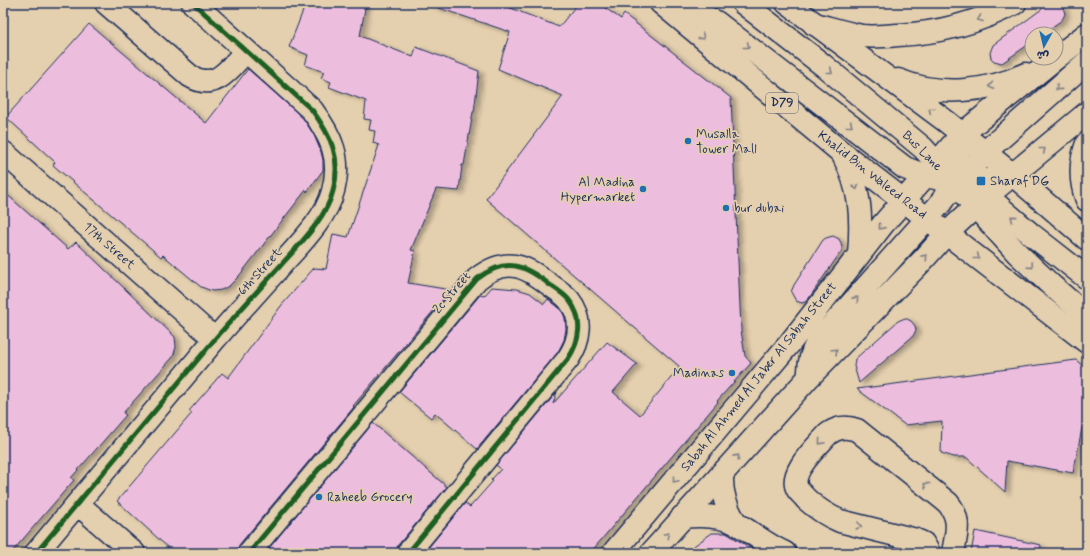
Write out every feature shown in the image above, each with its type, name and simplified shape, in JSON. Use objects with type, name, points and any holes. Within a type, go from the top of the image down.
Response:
[{"type":"main road","points":[[106,3],[196,80],[209,82],[222,77],[246,51]]},
{"type":"main road","name":"6th Street","points":[[36,553],[215,339],[296,248],[325,212],[333,192],[336,170],[334,148],[325,128],[312,110],[193,3]]},
{"type":"main road","name":"Bus Lane","points":[[743,3],[923,148],[931,170],[981,202],[1028,264],[1050,285],[1087,316]]},
{"type":"main road","points":[[787,3],[985,152],[1087,239]]},
{"type":"main road","points":[[814,24],[863,36],[920,34],[973,22],[1015,3]]},
{"type":"main road","points":[[669,9],[697,14],[716,22],[905,168],[931,170]]},
{"type":"main road","name":"Khalid Bin Waleed Road","points":[[669,9],[842,152],[1087,342]]},
{"type":"main road","points":[[1064,52],[1087,34]]},
{"type":"main road","points":[[809,377],[810,358],[818,340],[985,152],[1087,62]]},
{"type":"main road","points":[[881,73],[901,82],[922,87],[944,90],[965,90],[996,85],[1024,75],[1041,66]]},
{"type":"main road","name":"Sabah Al Ahmed Al Jaber Al Sabah Street","points":[[613,553],[790,343],[859,254],[962,134],[1046,66]]},
{"type":"main road","points":[[651,553],[722,472],[809,377],[923,260],[947,233],[981,202],[1087,113]]},
{"type":"main road","points":[[947,233],[956,186],[962,134]]},
{"type":"main road","points":[[1087,143],[1081,172],[1082,183],[1087,200]]},
{"type":"main road","name":"17th Street","points":[[3,152],[215,339]]},
{"type":"main road","points":[[842,152],[849,165],[858,194],[861,224],[859,254]]},
{"type":"main road","points":[[904,200],[922,192],[989,181],[1013,175]]},
{"type":"main road","points":[[981,202],[1032,235],[1087,278]]},
{"type":"main road","name":"2c Street","points":[[250,553],[476,279],[486,271],[498,266],[510,265],[523,267],[534,273],[569,299],[576,311],[579,323],[579,336],[575,348],[568,359],[408,553]]},
{"type":"main road","points":[[952,508],[946,527],[926,548],[916,540],[840,521],[823,513],[798,491],[795,480],[798,469],[828,434],[839,428],[851,428],[857,430],[948,503],[952,508],[957,522],[953,553]]},
{"type":"main road","points":[[722,472],[722,490],[724,499],[731,516],[736,523]]},
{"type":"main road","points":[[78,504],[134,553]]},
{"type":"main road","points":[[682,517],[704,516],[726,519],[736,523],[761,540],[785,553]]},
{"type":"building","points":[[306,3],[366,3],[360,36],[413,57],[416,47],[479,71],[474,112],[464,165],[462,165],[459,191],[436,189],[411,250],[415,251],[408,283],[451,290],[353,406],[354,407],[239,545],[237,553],[174,553],[117,501],[192,413],[189,411],[222,373],[228,378],[281,306],[314,268],[326,269],[333,234],[348,237],[379,145],[373,143],[375,131],[369,130],[371,120],[364,119],[366,101],[329,87],[331,82],[321,78],[324,72],[305,65],[308,55],[289,47]]},
{"type":"building","points":[[433,3],[510,3],[508,7],[559,27],[578,3],[598,3],[621,19],[624,14],[731,98],[741,330],[745,356],[751,363],[717,401],[718,402],[590,553],[424,553],[465,503],[470,507],[493,481],[491,480],[501,469],[496,465],[557,392],[553,404],[607,342],[637,364],[613,392],[640,415],[680,367],[486,199],[563,96],[498,69],[510,32],[433,6]]},
{"type":"building","points":[[1050,3],[1059,3],[1063,7],[1065,14],[1062,20],[1053,26],[1024,26],[1024,48],[1002,63],[994,61],[991,58],[990,53],[993,45]]},
{"type":"building","points":[[89,24],[206,123],[248,69],[303,118],[314,135],[321,152],[323,170],[239,276],[229,286],[221,290],[212,291],[201,287],[163,255],[161,257],[53,165],[55,162],[6,117]]},
{"type":"building","points":[[3,191],[68,249],[76,242],[175,337],[176,347],[173,357],[123,413],[126,415],[71,478],[74,480],[11,553],[3,553]]},
{"type":"building","points":[[833,236],[839,239],[842,250],[807,301],[802,303],[796,301],[791,292],[794,285],[823,240]]},
{"type":"building","points":[[492,287],[517,289],[530,293],[544,304],[548,299],[563,313],[566,329],[564,340],[558,352],[477,449],[435,413],[431,418],[399,392],[480,295],[484,296]]},
{"type":"building","points":[[905,318],[911,321],[915,326],[916,330],[913,336],[859,383],[854,366],[855,359],[898,321]]},
{"type":"building","points":[[1076,360],[1087,370],[1087,403],[1073,473],[1007,461],[1005,492],[966,457],[954,457],[941,453],[942,421],[905,425],[857,389]]},
{"type":"building","points":[[373,423],[447,487],[398,545],[396,553],[265,553]]},
{"type":"building","points":[[975,531],[1041,545],[1040,553],[971,553]]},
{"type":"building","points":[[712,533],[726,533],[759,553],[684,553]]},
{"type":"cycle path","points":[[36,553],[215,339],[312,230],[325,211],[333,191],[336,168],[333,148],[325,129],[312,110],[193,3]]},
{"type":"cycle path","points":[[249,553],[477,279],[487,272],[497,268],[506,266],[523,268],[532,272],[562,294],[574,307],[577,315],[579,330],[575,345],[568,359],[408,553]]},
{"type":"place","name":"Musalla Tower Mall","points":[[688,141]]},
{"type":"place","name":"Sharaf DG","points":[[981,181]]},
{"type":"place","name":"Al Madina Hypermarket","points":[[643,189]]},
{"type":"place","name":"bur dubai","points":[[726,208]]},
{"type":"place","name":"Madinas","points":[[732,373]]},
{"type":"place","name":"Raheeb Grocery","points":[[319,497]]}]
